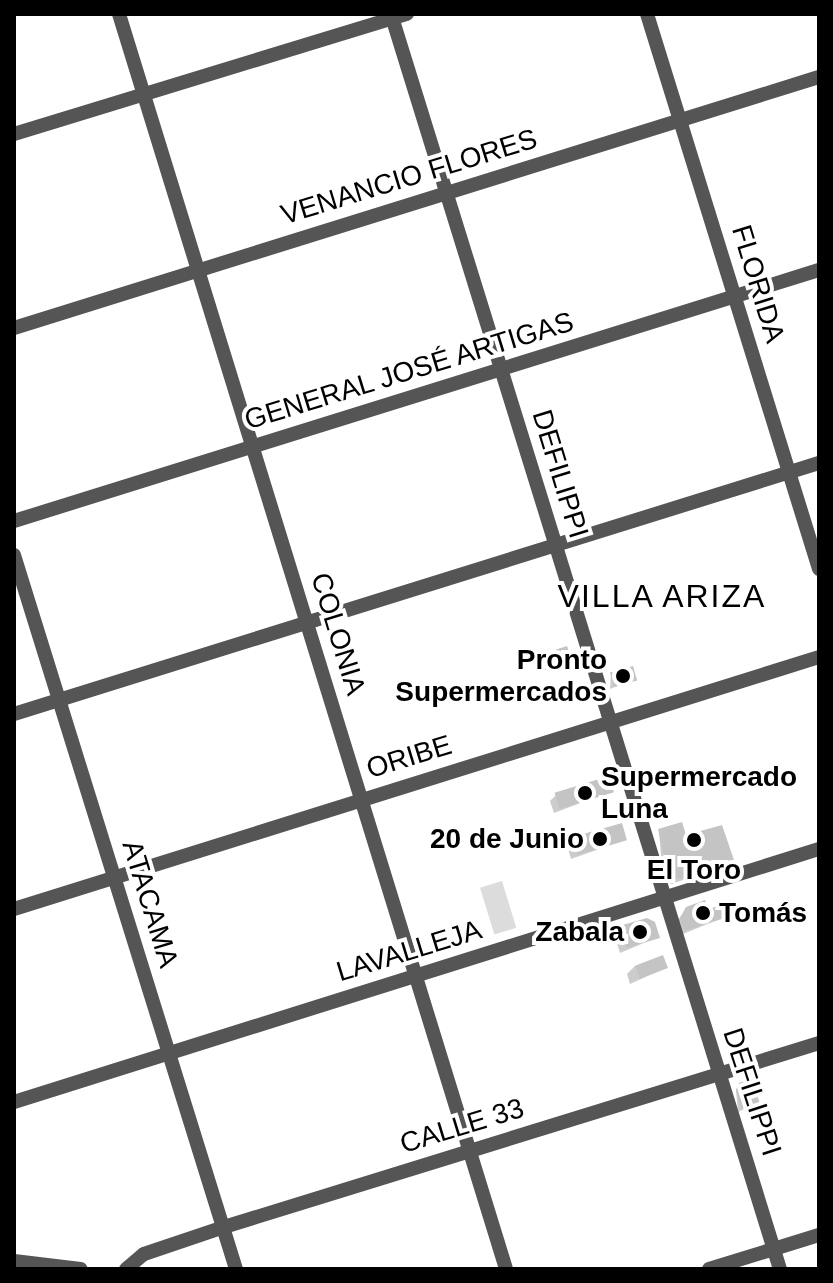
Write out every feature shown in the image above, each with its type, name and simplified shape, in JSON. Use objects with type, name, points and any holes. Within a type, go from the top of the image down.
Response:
[{"type":"street","name":"COLONIA","points":[[119,14],[472,1150],[506,1269]]},
{"type":"street","name":"FLORIDA","points":[[647,14],[819,569]]},
{"type":"street","points":[[14,134],[396,16]]},
{"type":"street","name":"DEFILIPPI","points":[[396,16],[608,722],[780,1269]]},
{"type":"street","name":"VENANCIO FLORES","points":[[14,328],[819,77]]},
{"type":"street","name":"GENERAL JOSÉ ARTIGAS","points":[[14,521],[819,270]]},
{"type":"street","points":[[14,714],[819,463]]},
{"type":"street","name":"ATACAMA","points":[[14,555],[236,1269]]},
{"type":"street","name":"ORIBE","points":[[14,909],[819,657]]},
{"type":"street","name":"LAVALLEJA","points":[[14,1102],[819,849]]},
{"type":"street","name":"CALLE 33","points":[[126,1269],[144,1254],[224,1227],[819,1043]]},
{"type":"street","points":[[709,1269],[819,1235]]},
{"type":"street","points":[[14,1261],[81,1269]]},
{"type":"shaded area","points":[[502,881],[516,928],[494,935],[480,888]]},
{"type":"building","points":[[567,646],[572,661],[543,670],[538,655]]},
{"type":"building","name":"Pronto Supermercados","points":[[633,666],[637,680],[614,687],[610,673]]},
{"type":"building","name":"Supermercado Luna","points":[[609,776],[614,792],[559,809],[554,793]]},
{"type":"building","points":[[682,822],[686,835],[722,825],[735,863],[679,879],[668,875],[658,829]]},
{"type":"building","name":"20 de Junio","points":[[622,823],[627,840],[577,855],[572,837]]},
{"type":"building","name":"Tomás","points":[[705,900],[708,909],[721,905],[725,918],[684,931],[680,918],[686,907]]},
{"type":"building","name":"Zabala","points":[[647,918],[655,922],[660,938],[626,948],[619,926]]},
{"type":"building","points":[[663,955],[668,968],[640,979],[635,966]]},
{"type":"building","points":[[752,1079],[760,1104],[741,1109],[736,1091],[739,1083]]},
{"type":"place","name":"Pronto Supermercados","points":[[623,676]]},
{"type":"place","name":"Supermercado Luna","points":[[585,793]]},
{"type":"place","name":"20 de Junio","points":[[600,839]]},
{"type":"place","name":"El Toro","points":[[694,840]]},
{"type":"place","name":"Tomás","points":[[703,913]]},
{"type":"place","name":"Zabala","points":[[640,932]]},
{"type":"district","name":"VILLA ARIZA","points":[[662,596]]}]
